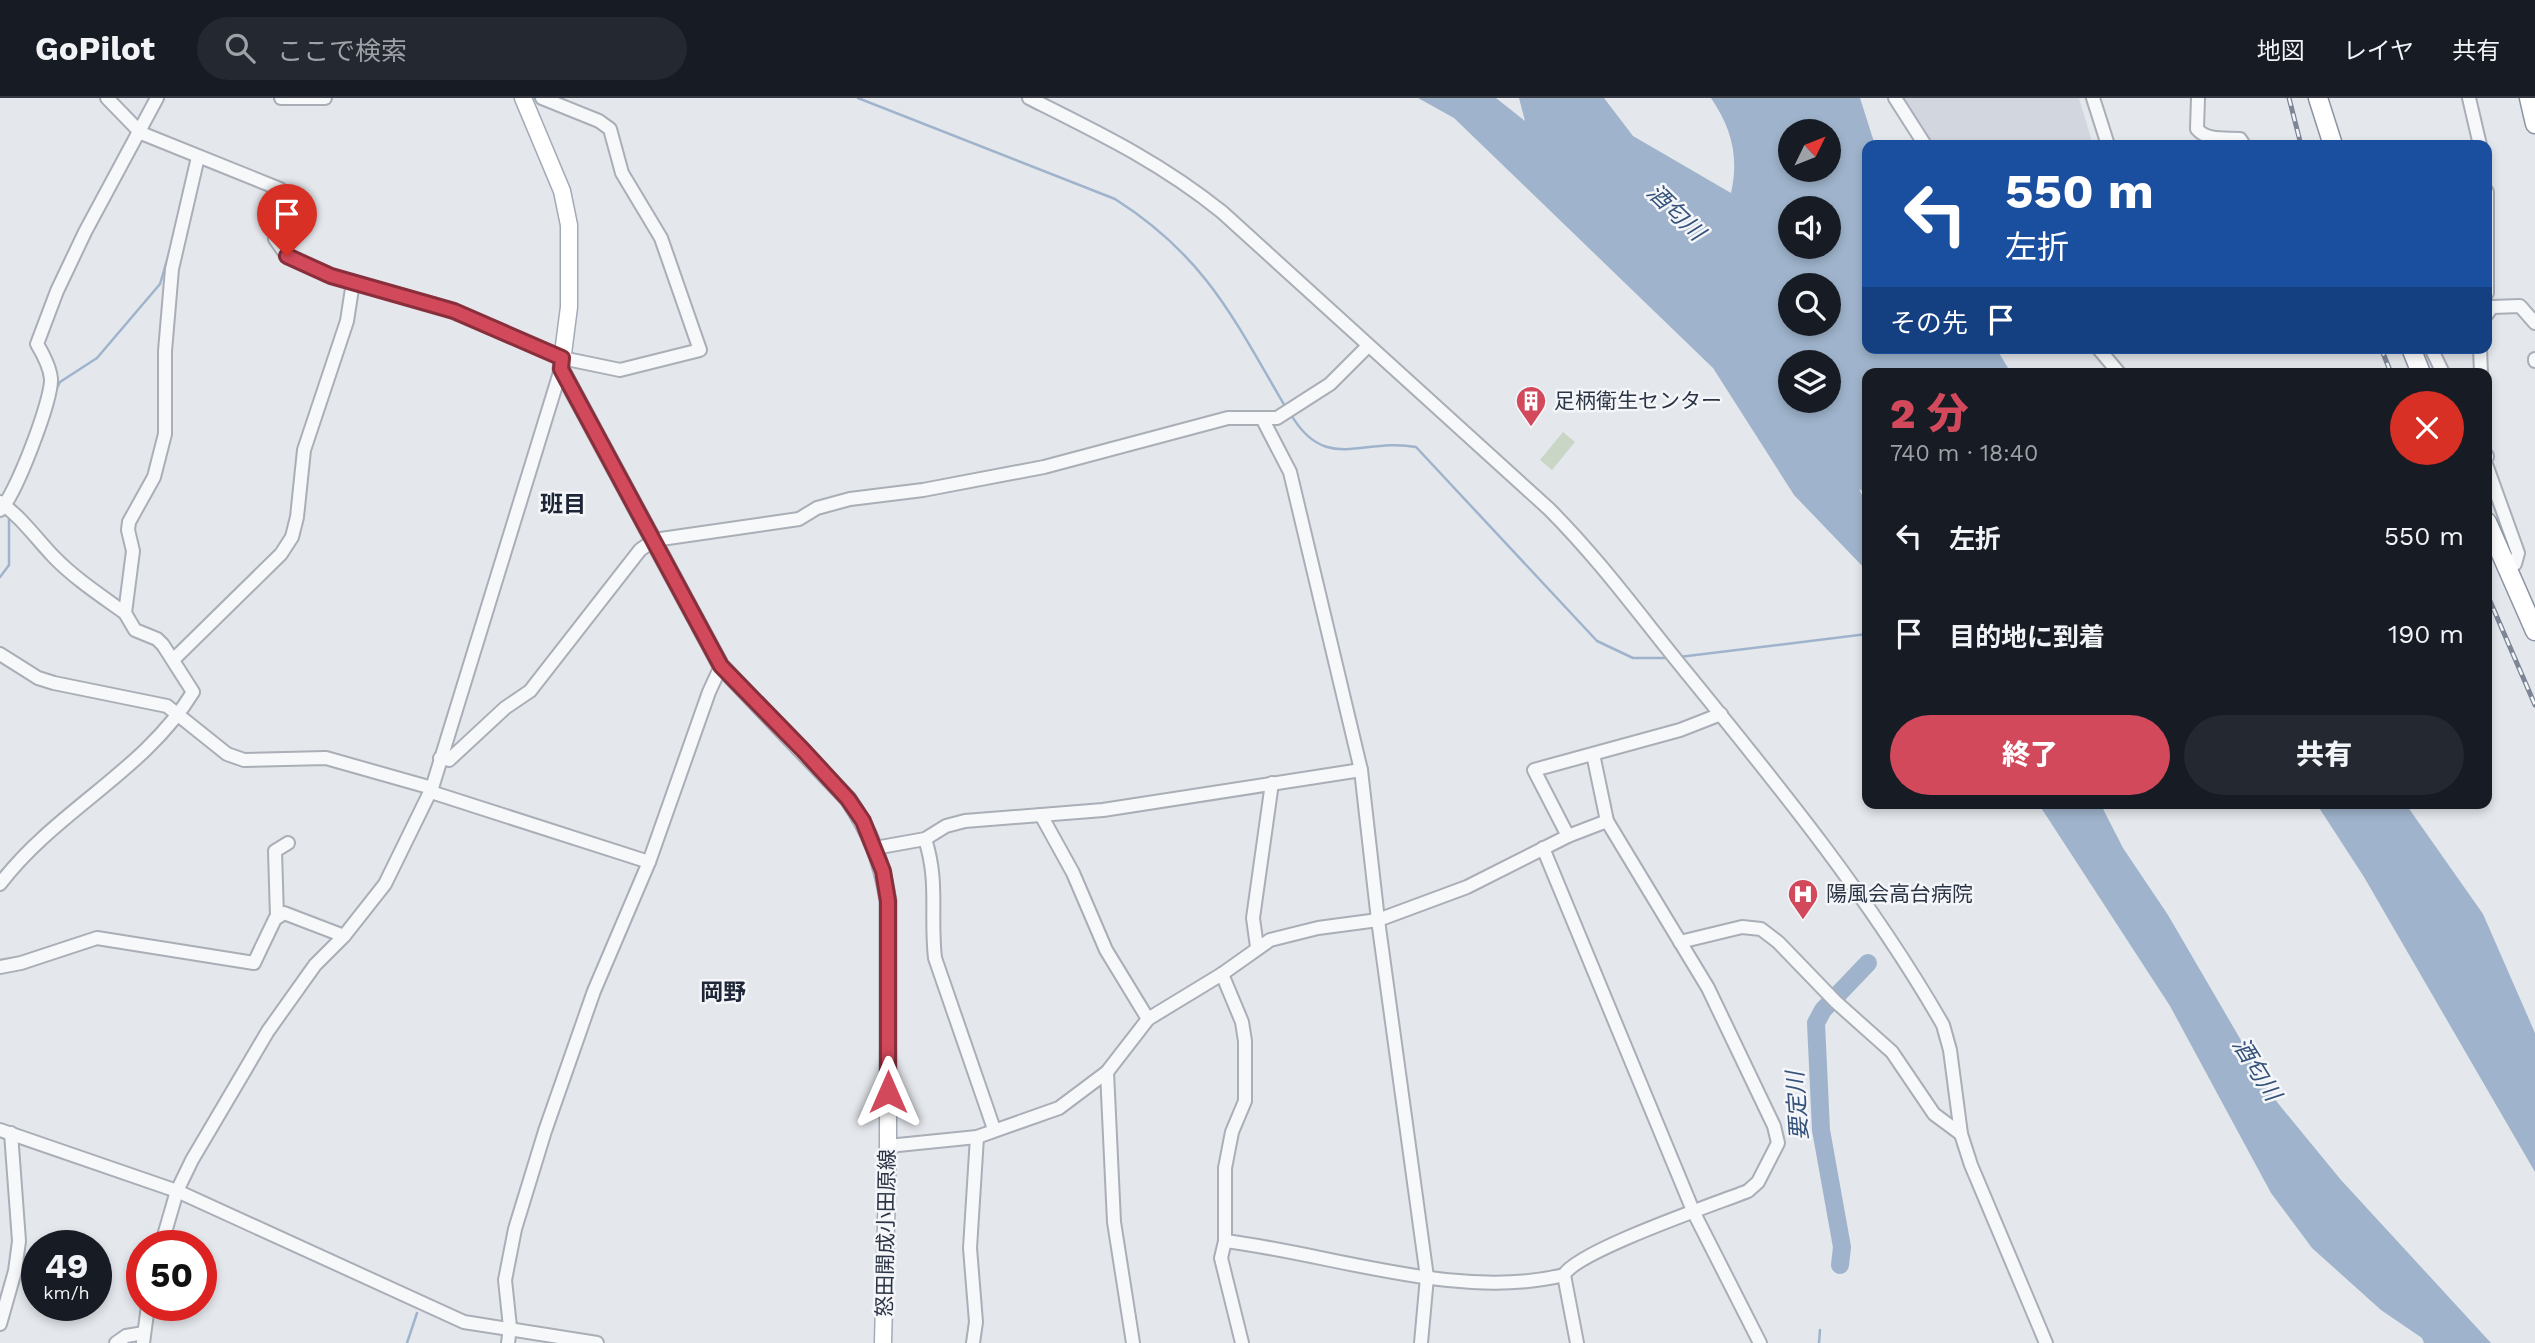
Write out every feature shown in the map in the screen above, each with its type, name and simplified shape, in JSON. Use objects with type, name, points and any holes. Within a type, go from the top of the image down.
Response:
[{"type":"highway","points":[[2318,98],[2331,140]]},
{"type":"highway","points":[[2529,98],[2535,124]]},
{"type":"highway","points":[[2492,534],[2535,630]]},
{"type":"main road","points":[[523,98],[562,191],[569,225],[569,307],[561,364]]},
{"type":"main road","name":"怒田開成小田原線","points":[[561,364],[721,666],[848,799],[875,848],[883,871],[888,901],[888,1146],[883,1343]]},
{"type":"street","points":[[107,98],[141,133],[280,189],[286,203],[275,239],[281,251],[298,262],[353,282],[436,304],[561,364],[620,370],[700,350],[661,238],[622,173],[610,129],[599,121],[542,98]]},
{"type":"street","points":[[0,884],[33,848],[128,766],[177,715],[193,692],[157,639],[135,630],[125,613],[74,576],[52,555],[24,520],[2,506],[34,441],[50,391],[51,378],[37,344],[53,301],[85,232],[141,133],[157,98]]},
{"type":"street","points":[[281,98],[325,98]]},
{"type":"street","points":[[1029,98],[1143,155],[1182,180],[1249,236],[1549,509],[1593,554],[1849,880],[1944,1025],[1961,1134],[2046,1343]]},
{"type":"street","points":[[1895,98],[1922,140]]},
{"type":"street","points":[[2093,98],[2106,140]]},
{"type":"street","points":[[2198,98],[2200,133],[2207,137],[2240,140]]},
{"type":"street","points":[[2469,98],[2479,140]]},
{"type":"street","points":[[125,613],[132,560],[129,522],[154,477],[165,434],[165,351],[172,269],[198,157]]},
{"type":"street","points":[[173,660],[281,554],[292,537],[297,517],[304,450],[347,321],[353,282]]},
{"type":"street","points":[[2492,307],[2520,306],[2535,323]]},
{"type":"street","points":[[440,758],[449,760],[505,708],[530,691],[640,550],[654,540],[799,519],[817,508],[850,499],[923,490],[1044,467],[1228,418],[1277,418],[1330,384],[1368,346]]},
{"type":"street","points":[[2103,354],[2115,368]]},
{"type":"street","points":[[166,1230],[177,1191],[281,1012],[314,965],[344,936],[385,884],[432,790],[561,364]]},
{"type":"street","points":[[1262,418],[1290,472],[1361,770],[1378,920],[1427,1277],[1421,1343]]},
{"type":"street","points":[[2492,481],[2518,554],[2515,564],[2507,568]]},
{"type":"street","points":[[0,654],[38,678],[158,702],[228,754],[244,760],[326,758],[649,862]]},
{"type":"street","points":[[508,1343],[510,1327],[505,1280],[515,1229],[545,1131],[594,991],[649,862],[709,691],[721,666]]},
{"type":"street","points":[[1568,836],[1534,770],[1680,730],[1721,714]]},
{"type":"street","points":[[1577,1343],[1564,1275],[1569,1266],[1616,1243],[1694,1213],[1753,1186],[1778,1143],[1774,1126],[1709,988],[1607,821],[1593,754]]},
{"type":"street","points":[[875,848],[925,839],[946,826],[965,821],[1103,810],[1361,770]]},
{"type":"street","points":[[1258,947],[1253,918],[1272,783]]},
{"type":"street","points":[[1041,815],[1073,873],[1106,950],[1148,1019]]},
{"type":"street","points":[[888,1146],[977,1137],[1059,1108],[1107,1072],[1148,1019],[1222,974],[1258,947],[1288,933],[1378,920],[1467,887],[1568,836],[1607,821]]},
{"type":"street","points":[[925,839],[935,877],[932,929],[935,958],[994,1129]]},
{"type":"street","points":[[0,967],[21,963],[97,938],[254,963],[276,917],[275,851],[288,843]]},
{"type":"street","points":[[1543,848],[1694,1213],[1760,1343]]},
{"type":"street","points":[[276,917],[289,913],[344,936]]},
{"type":"street","points":[[1680,942],[1742,927],[1761,929],[1892,1052],[1934,1114],[1961,1134]]},
{"type":"street","points":[[1222,974],[1242,1022],[1245,1041],[1245,1101],[1232,1132],[1225,1168],[1225,1241],[1221,1258],[1242,1343]]},
{"type":"street","points":[[1107,1072],[1114,1222],[1133,1343]]},
{"type":"street","points":[[0,1324],[19,1241],[5,1132],[177,1191],[464,1322],[510,1327],[597,1343]]},
{"type":"street","points":[[972,1343],[976,1322],[970,1248],[977,1137]]},
{"type":"street","points":[[1225,1241],[1273,1247],[1427,1277],[1505,1284],[1536,1282],[1564,1275]]},
{"type":"street","points":[[116,1343],[126,1336],[144,1338]]},
{"type":"shaded area","points":[[1902,98],[2079,98],[2092,140],[1929,140]]},
{"type":"green space","points":[[1563,432],[1575,442],[1552,470],[1540,460]]},
{"type":"water","name":"酒匂川","points":[[1418,98],[1496,98],[1525,121],[1519,98],[1604,98],[1633,136],[1731,193],[1734,167],[1732,144],[1724,121],[1711,98],[1860,98],[1873,140],[1862,140],[1862,354],[2000,354],[2008,368],[1862,368],[1862,491],[1859,489],[1862,495],[1862,566],[1794,495],[1713,368],[1454,118]]},
{"type":"water","name":"酒匂川","points":[[2042,809],[2103,809],[2123,848],[2168,915],[2277,1102],[2341,1180],[2491,1343],[2424,1343],[2422,1338],[2381,1310],[2312,1248],[2271,1193],[2170,1006]]},
{"type":"water","points":[[2320,809],[2409,809],[2483,914],[2535,1033],[2535,1172],[2364,877]]},
{"type":"waterway","points":[[858,98],[1115,199],[1146,221],[1172,243],[1215,292],[1286,408]]},
{"type":"waterway","points":[[56,390],[60,382],[97,358],[160,284],[170,250]]},
{"type":"waterway","points":[[1290,413],[1303,432],[1317,443],[1331,448],[1397,445],[1416,447],[1597,641],[1633,658],[1669,658]]},
{"type":"waterway","points":[[32,463],[49,417]]},
{"type":"waterway","points":[[0,577],[9,565],[9,513]]},
{"type":"waterway","points":[[1679,657],[1862,635]]},
{"type":"waterway","name":"要定川","points":[[1840,1265],[1842,1247],[1821,1130],[1816,1023],[1823,1010],[1868,963]]},
{"type":"waterway","points":[[407,1343],[417,1313]]},
{"type":"waterway","name":"要定川","points":[[1819,1343],[1820,1330]]},
{"type":"railway","points":[[2289,98],[2300,140]]},
{"type":"railway","points":[[2383,354],[2389,368]]},
{"type":"railway","points":[[2492,606],[2535,705]]},
{"type":"place","name":"足柄衛生センター","points":[[1531,428]]},
{"type":"place","name":"陽風会高台病院","points":[[1803,921]]},
{"type":"district","name":"班目","points":[[563,504]]},
{"type":"district","name":"岡野","points":[[723,992]]},
{"type":"route","points":[[287,256],[331,276],[436,304],[562,358],[561,369],[721,666],[848,799],[863,821],[875,848],[883,871],[888,901],[888,1092]]}]
